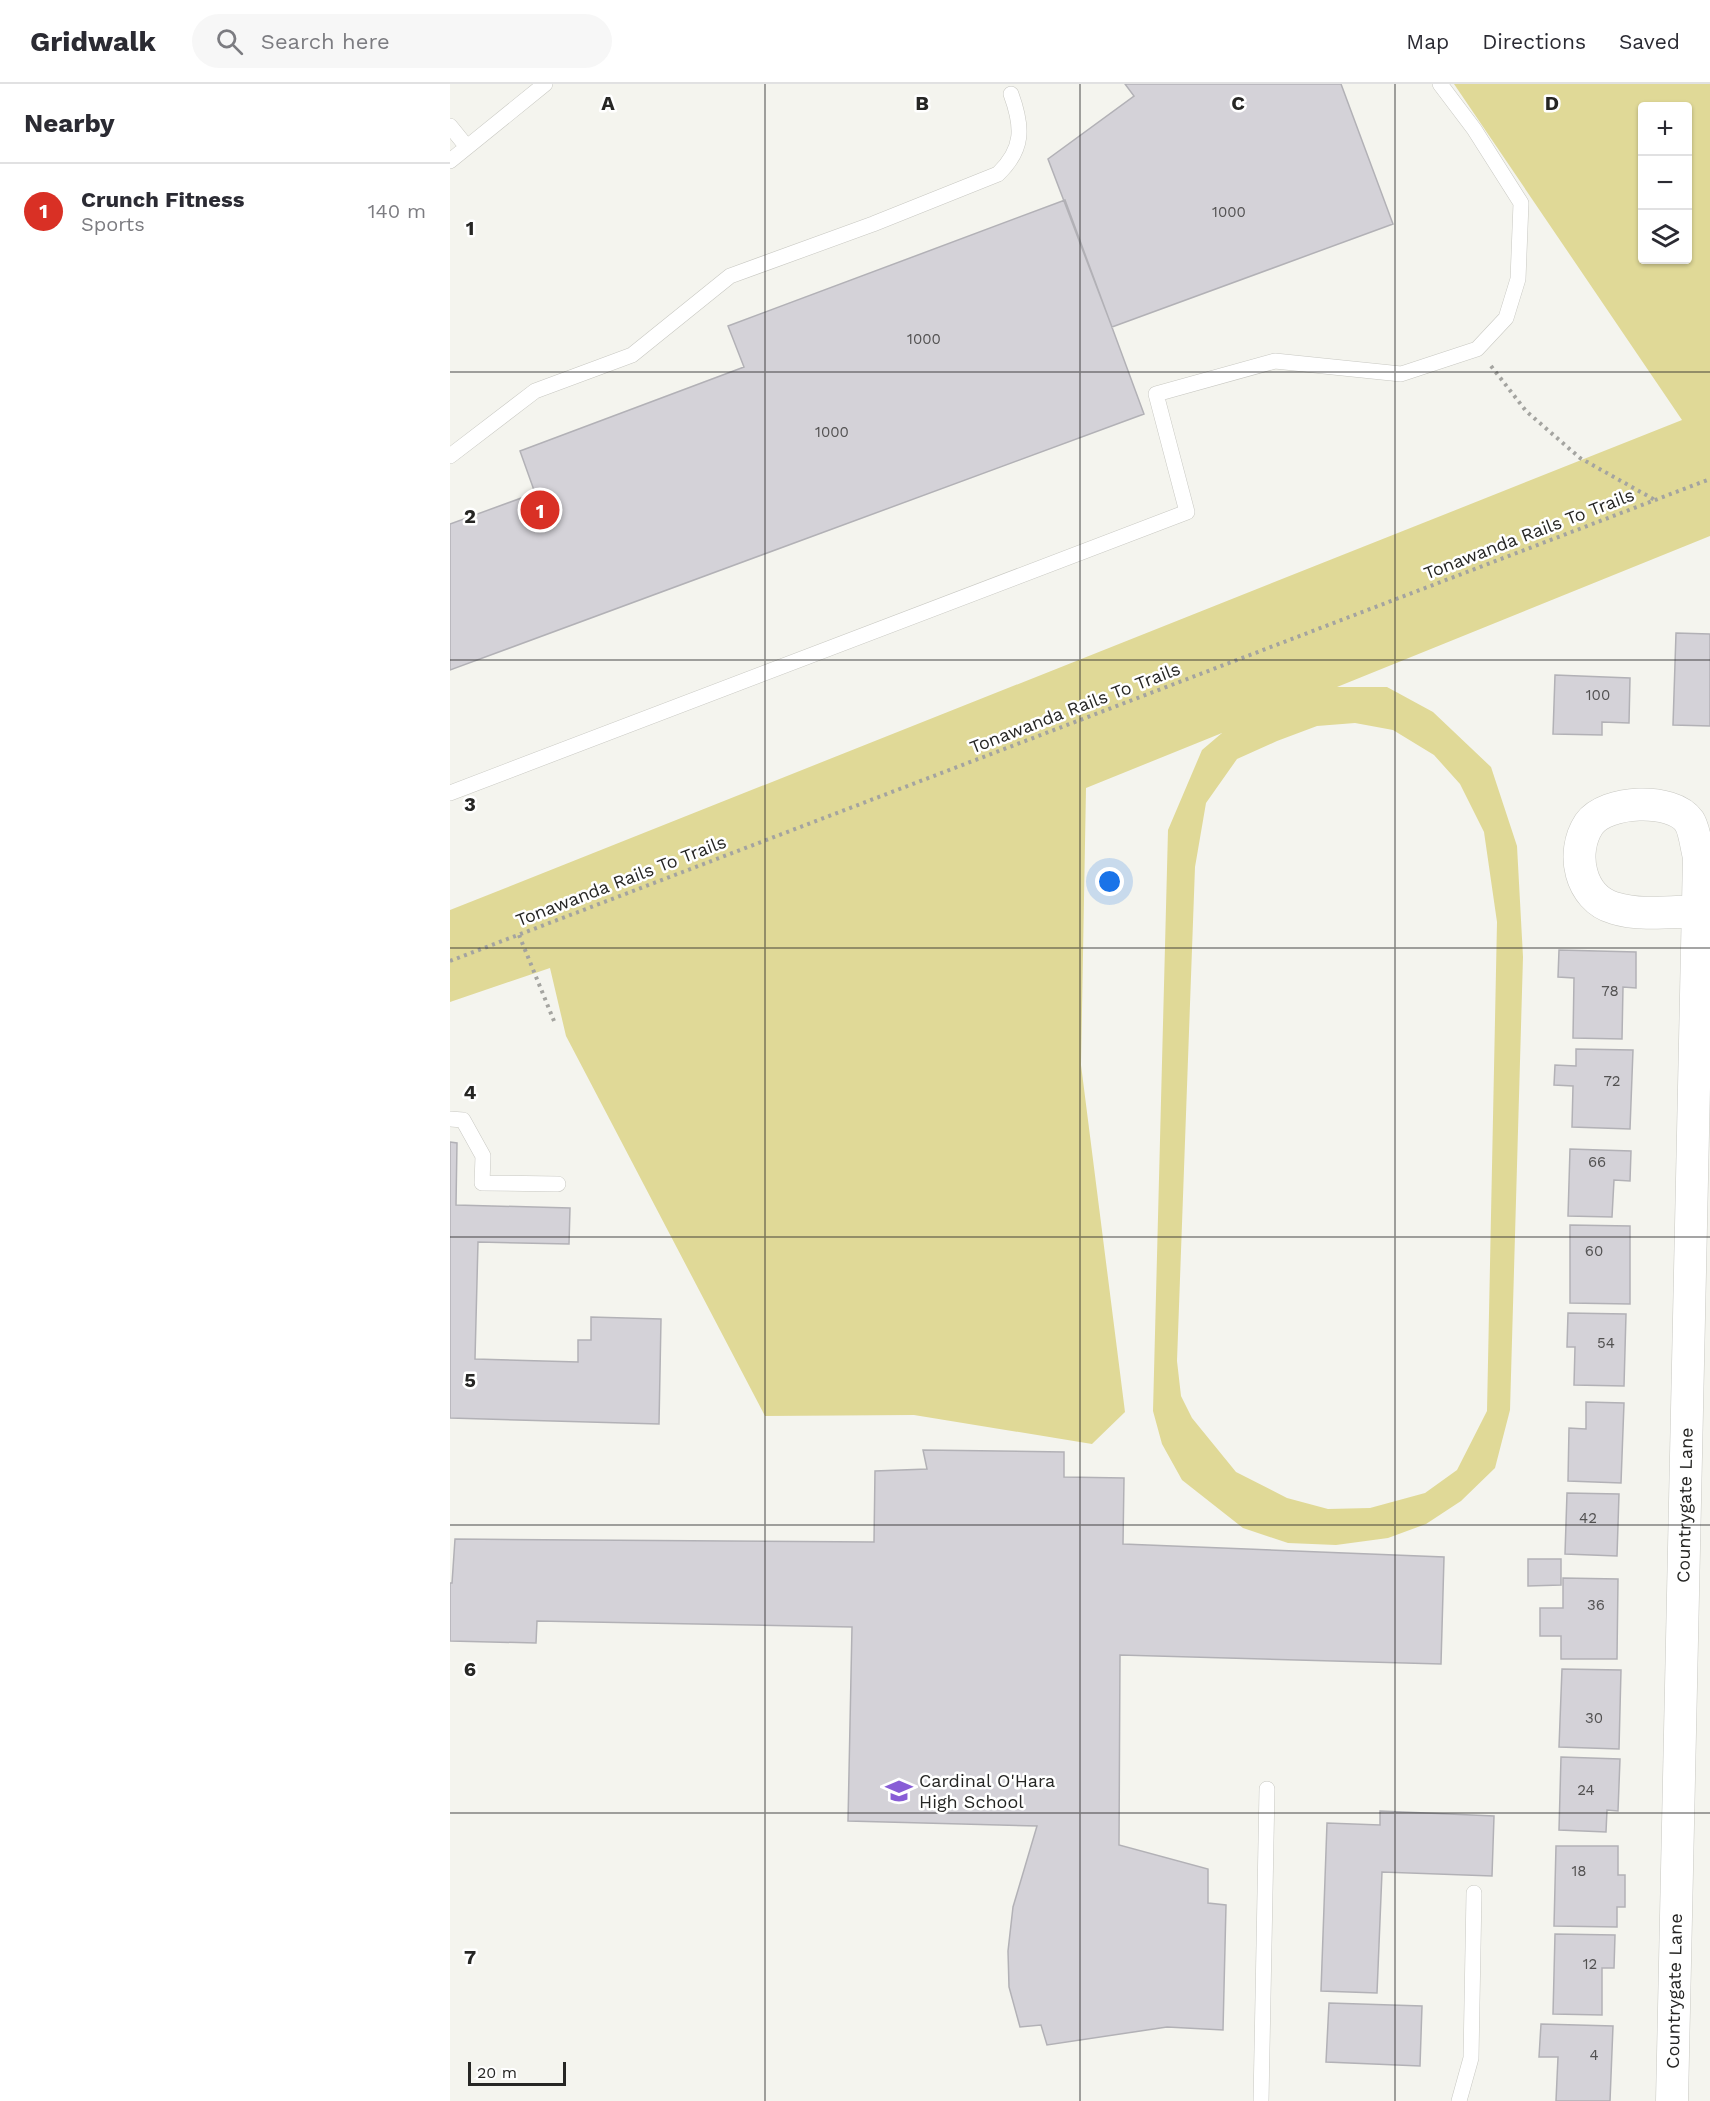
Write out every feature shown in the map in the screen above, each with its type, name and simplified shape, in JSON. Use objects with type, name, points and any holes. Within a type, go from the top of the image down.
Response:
[{"type":"street","name":"Countrygate Lane","points":[[1672,2101],[1696,911]]},
{"type":"lane","points":[[450,161],[545,84]]},
{"type":"lane","points":[[450,793],[1187,512],[1156,394],[1275,361],[1401,374],[1477,349],[1506,318],[1518,279],[1521,202],[1474,129],[1440,84]]},
{"type":"lane","points":[[450,456],[535,391],[632,355],[730,276],[863,228],[998,174],[1013,159],[1018,139],[1019,117],[1011,94]]},
{"type":"lane","points":[[450,126],[467,147]]},
{"type":"lane","points":[[450,1119],[463,1120],[483,1156],[482,1183],[558,1184]]},
{"type":"lane","points":[[1261,2101],[1268,1789]]},
{"type":"lane","points":[[1459,2101],[1472,2058],[1474,1893]]},
{"type":"path","points":[[1477,349],[1526,411],[1580,458],[1656,500]]},
{"type":"path","name":"Tonawanda Rails To Trails","points":[[450,961],[1710,479]]},
{"type":"path","points":[[519,935],[554,1021]]},
{"type":"shaded area","points":[[1454,84],[1710,84],[1710,536],[1337,687],[1387,687],[1433,712],[1491,767],[1517,846],[1523,957],[1510,1410],[1495,1468],[1461,1501],[1426,1524],[1388,1538],[1336,1545],[1288,1543],[1243,1528],[1182,1480],[1162,1444],[1153,1411],[1168,830],[1202,750],[1222,733],[1086,788],[1081,1065],[1125,1412],[1092,1444],[914,1415],[765,1416],[566,1036],[550,968],[450,1002],[450,910],[1682,420]],"holes":[[[1355,723],[1393,730],[1434,755],[1460,784],[1484,832],[1497,922],[1487,1411],[1457,1470],[1425,1493],[1370,1508],[1328,1509],[1287,1498],[1236,1472],[1192,1418],[1181,1396],[1177,1361],[1195,867],[1206,803],[1237,759],[1317,726]]]},
{"type":"building","points":[[1125,84],[1341,84],[1393,224],[1112,327],[1048,159],[1134,96]]},
{"type":"building","points":[[1065,200],[1144,414],[450,670],[450,524],[535,493],[520,451],[744,367],[728,326]]},
{"type":"building","points":[[1676,633],[1710,634],[1710,726],[1673,725]]},
{"type":"building","points":[[1555,675],[1630,678],[1629,723],[1602,722],[1602,735],[1553,734]]},
{"type":"building","points":[[1559,950],[1636,952],[1636,988],[1623,987],[1622,1039],[1573,1038],[1574,978],[1558,977]]},
{"type":"building","points":[[1576,1049],[1633,1050],[1630,1129],[1572,1127],[1573,1086],[1554,1085],[1555,1065],[1576,1066]]},
{"type":"building","points":[[450,1142],[457,1143],[456,1205],[570,1208],[569,1244],[478,1242],[475,1359],[578,1362],[578,1340],[591,1340],[591,1317],[661,1319],[659,1424],[450,1418]]},
{"type":"building","points":[[1570,1149],[1631,1151],[1630,1181],[1614,1180],[1612,1217],[1568,1216]]},
{"type":"building","points":[[1570,1225],[1630,1226],[1630,1304],[1570,1303]]},
{"type":"building","points":[[1568,1313],[1626,1314],[1624,1386],[1574,1385],[1575,1347],[1567,1347]]},
{"type":"building","points":[[1586,1402],[1624,1403],[1621,1483],[1568,1481],[1569,1428],[1586,1429]]},
{"type":"building","points":[[923,1450],[1064,1452],[1064,1477],[1124,1478],[1123,1544],[1444,1557],[1441,1664],[1120,1655],[1119,1845],[1208,1869],[1208,1903],[1226,1905],[1223,2030],[1167,2027],[1047,2045],[1041,2025],[1020,2027],[1009,1987],[1008,1951],[1013,1907],[1037,1826],[848,1821],[852,1627],[537,1621],[536,1643],[450,1641],[450,1583],[452,1583],[455,1539],[874,1542],[875,1471],[927,1469]]},
{"type":"building","points":[[1567,1493],[1619,1494],[1617,1556],[1565,1554]]},
{"type":"building","points":[[1528,1559],[1561,1559],[1561,1585],[1528,1586]]},
{"type":"building","points":[[1563,1578],[1618,1579],[1617,1659],[1561,1659],[1561,1636],[1540,1636],[1540,1608],[1563,1608]]},
{"type":"building","points":[[1562,1669],[1621,1670],[1619,1749],[1559,1747]]},
{"type":"building","points":[[1561,1757],[1620,1759],[1618,1811],[1607,1810],[1606,1832],[1559,1830]]},
{"type":"building","points":[[1380,1811],[1494,1816],[1492,1876],[1382,1872],[1377,1993],[1321,1991],[1327,1823],[1380,1825]]},
{"type":"building","points":[[1556,1846],[1618,1846],[1618,1875],[1625,1875],[1625,1907],[1617,1907],[1617,1927],[1554,1926]]},
{"type":"building","points":[[1555,1934],[1615,1935],[1614,1968],[1602,1968],[1602,2015],[1553,2014]]},
{"type":"building","points":[[1329,2003],[1422,2006],[1420,2066],[1326,2062]]},
{"type":"building","points":[[1541,2024],[1613,2026],[1610,2101],[1556,2101],[1558,2057],[1539,2057]]},
{"type":"place","name":"Crunch Fitness","points":[[540,510]]},
{"type":"place","name":"Cardinal O'Hara High School","points":[[899,1791]]}]
